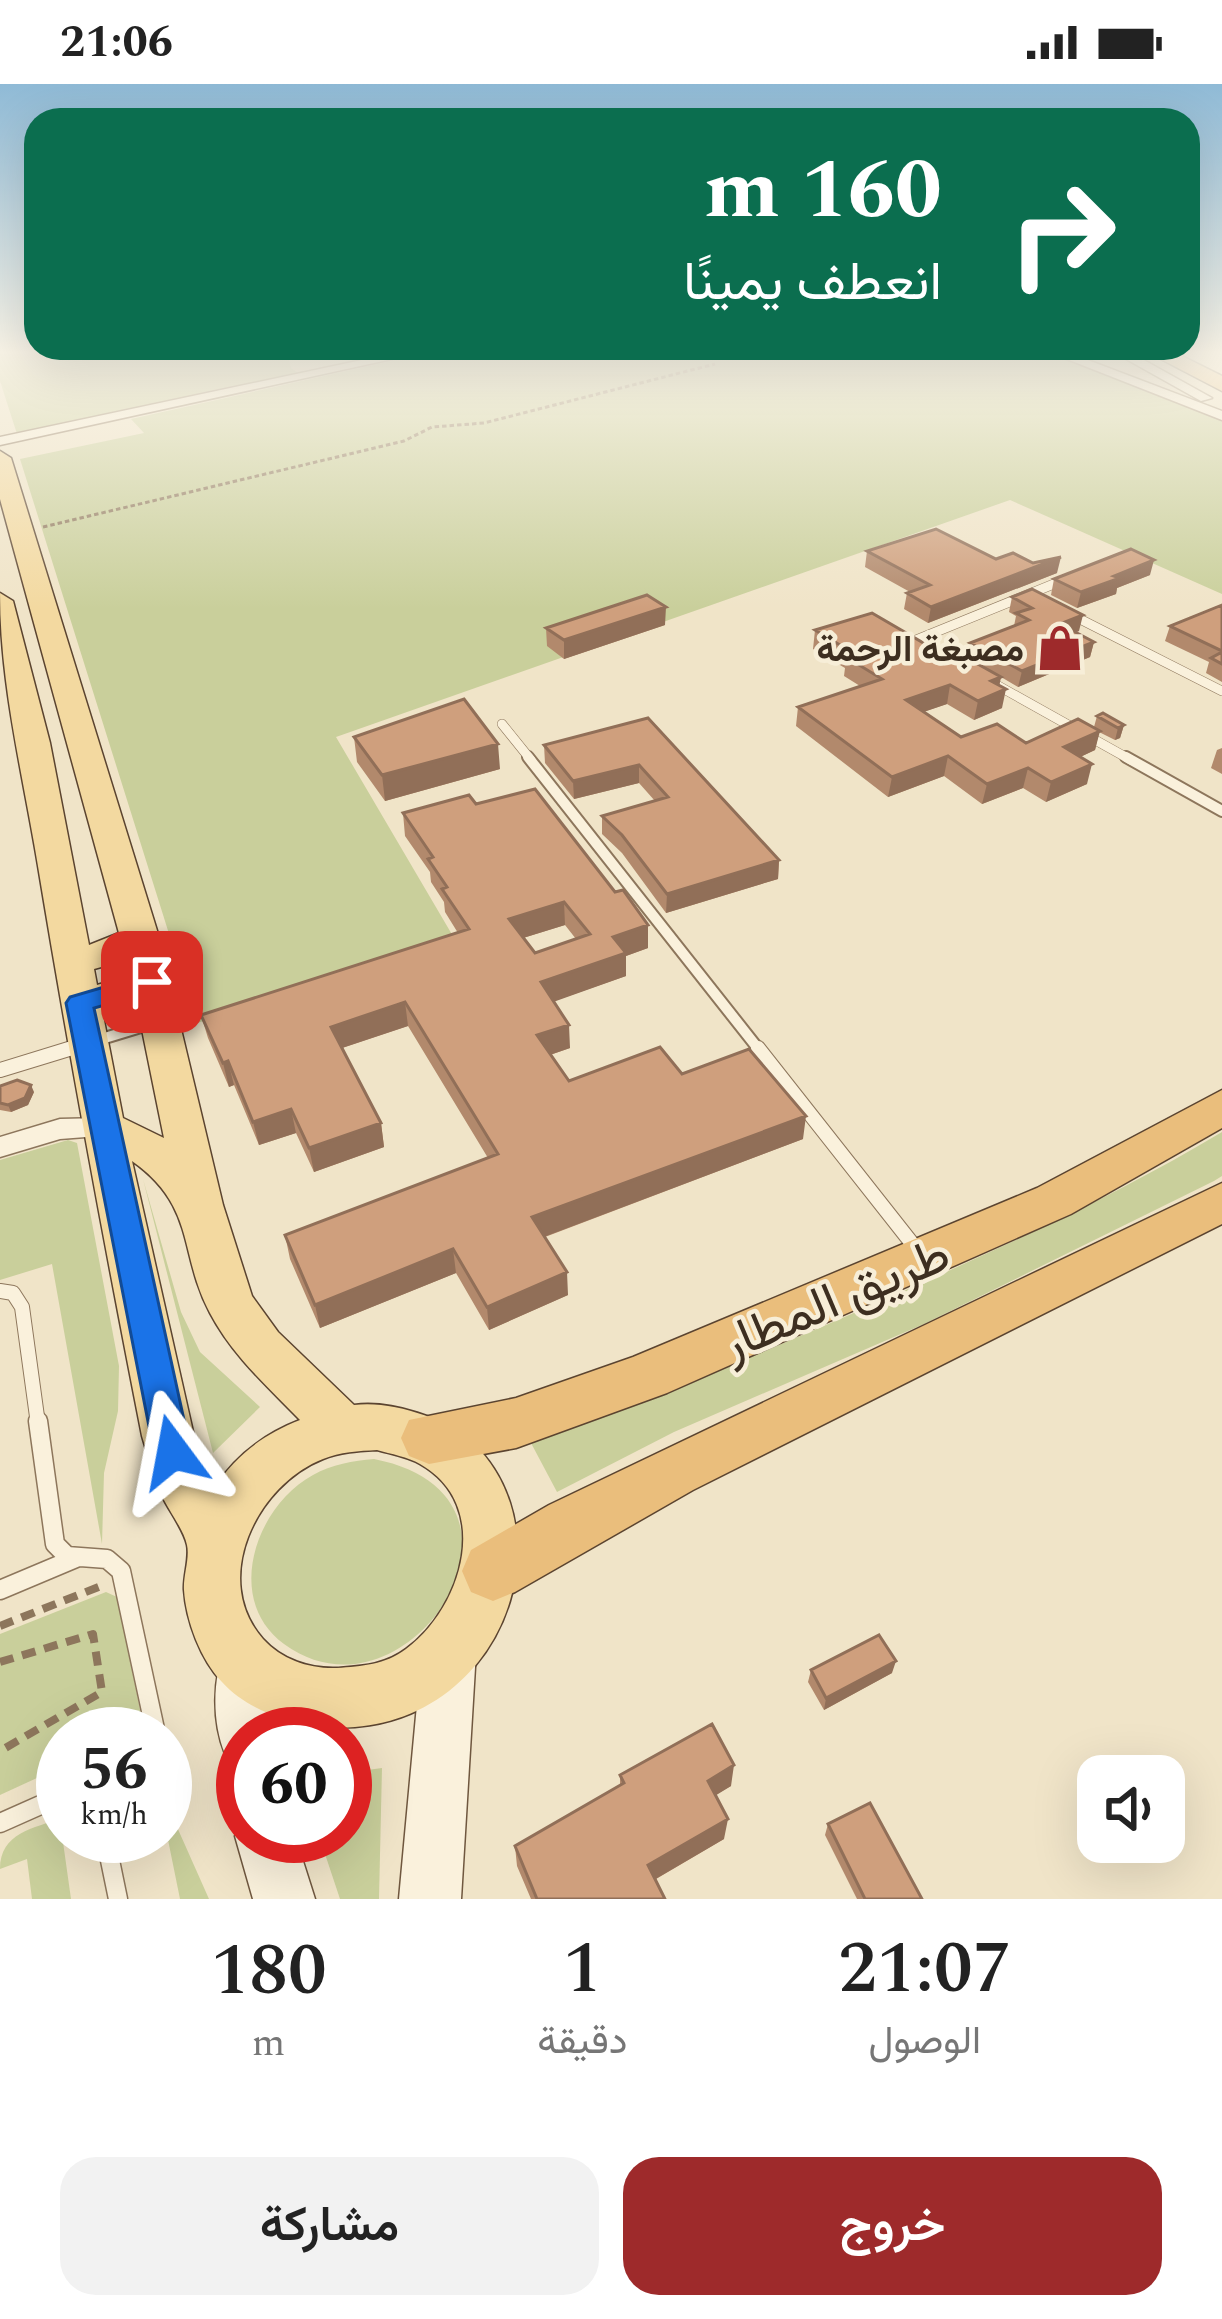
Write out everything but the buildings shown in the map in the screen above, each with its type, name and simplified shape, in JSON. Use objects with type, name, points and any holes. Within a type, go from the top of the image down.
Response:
[{"type":"highway","name":"طريق المطار","points":[[429,1438],[516,1423],[560,1408],[925,1260],[1054,1202],[1222,1107]]},
{"type":"highway","name":"طريق المطار","points":[[493,1571],[569,1525],[673,1472],[1222,1202]]},
{"type":"main road","points":[[0,458],[140,937],[200,1205],[230,1304],[243,1326],[343,1428]]},
{"type":"main road","points":[[0,601],[38,766],[103,1127],[168,1436],[184,1484],[215,1543]]},
{"type":"main road","points":[[79,1002],[109,954],[140,937]]},
{"type":"main road","points":[[79,1002],[157,1002]]},
{"type":"main road","points":[[103,1127],[161,1156],[200,1205]]},
{"type":"main road","points":[[377,1426],[429,1438],[460,1460],[483,1491],[495,1529],[493,1571],[477,1613],[449,1651],[412,1679],[368,1696],[322,1700],[280,1690],[245,1666],[220,1630],[210,1587],[215,1543],[250,1480],[294,1447],[343,1428],[377,1426]]},
{"type":"main road","points":[[430,1899],[449,1651]]},
{"type":"main road","points":[[245,1666],[245,1707]]},
{"type":"main road","points":[[273,1863],[284,1899]]},
{"type":"street","points":[[0,1147],[60,1129],[103,1127]]},
{"type":"lane","points":[[935,650],[916,640],[1073,576]]},
{"type":"lane","points":[[1030,594],[1222,691]]},
{"type":"lane","points":[[990,681],[1222,811]]},
{"type":"lane","points":[[502,724],[925,1260]]},
{"type":"lane","points":[[0,1070],[79,1002]]},
{"type":"lane","points":[[0,1291],[13,1293],[22,1306],[56,1544],[76,1558]]},
{"type":"lane","points":[[0,1590],[76,1558],[114,1561],[123,1578],[149,1707]]},
{"type":"lane","points":[[0,1823],[36,1807]]},
{"type":"lane","points":[[111,1863],[118,1899]]},
{"type":"path","points":[[20,530],[96,518],[407,439]]},
{"type":"path","points":[[0,1626],[123,1578]]},
{"type":"path","points":[[0,1662],[93,1634],[102,1692],[0,1751]]},
{"type":"green space","points":[[117,439],[1222,439],[1222,594],[1010,500],[336,737],[457,943],[197,1023],[20,459]]},
{"type":"green space","points":[[1222,1132],[1222,1176],[1214,1181],[924,1324],[674,1432],[557,1492],[531,1443],[714,1372],[937,1276],[1102,1198]]},
{"type":"green space","points":[[68,1140],[77,1143],[119,1366],[118,1411],[104,1473],[102,1544],[52,1264],[0,1280],[0,1160]]},
{"type":"green space","points":[[143,1179],[181,1312],[200,1352],[260,1407],[213,1453]]},
{"type":"green space","points":[[374,1459],[429,1481],[457,1516],[461,1558],[446,1600],[417,1635],[377,1659],[331,1664],[284,1644],[265,1625],[251,1579],[254,1554],[276,1508],[293,1489],[328,1468]]},
{"type":"green space","points":[[106,1592],[117,1597],[140,1707],[36,1707],[36,1778],[0,1795],[0,1634]]},
{"type":"green space","points":[[382,1768],[379,1899],[340,1899],[328,1863],[372,1863],[372,1769]]},
{"type":"green space","points":[[36,1827],[36,1863],[66,1863],[71,1899],[32,1899],[27,1859],[0,1869],[6,1847]]},
{"type":"green space","points":[[192,1861],[209,1899],[180,1899],[173,1863]]},
{"type":"place","name":"مصبغة الرحمة","points":[[1060,648]]},
{"type":"route","points":[[152,982],[80,1003],[173,1452]]}]
